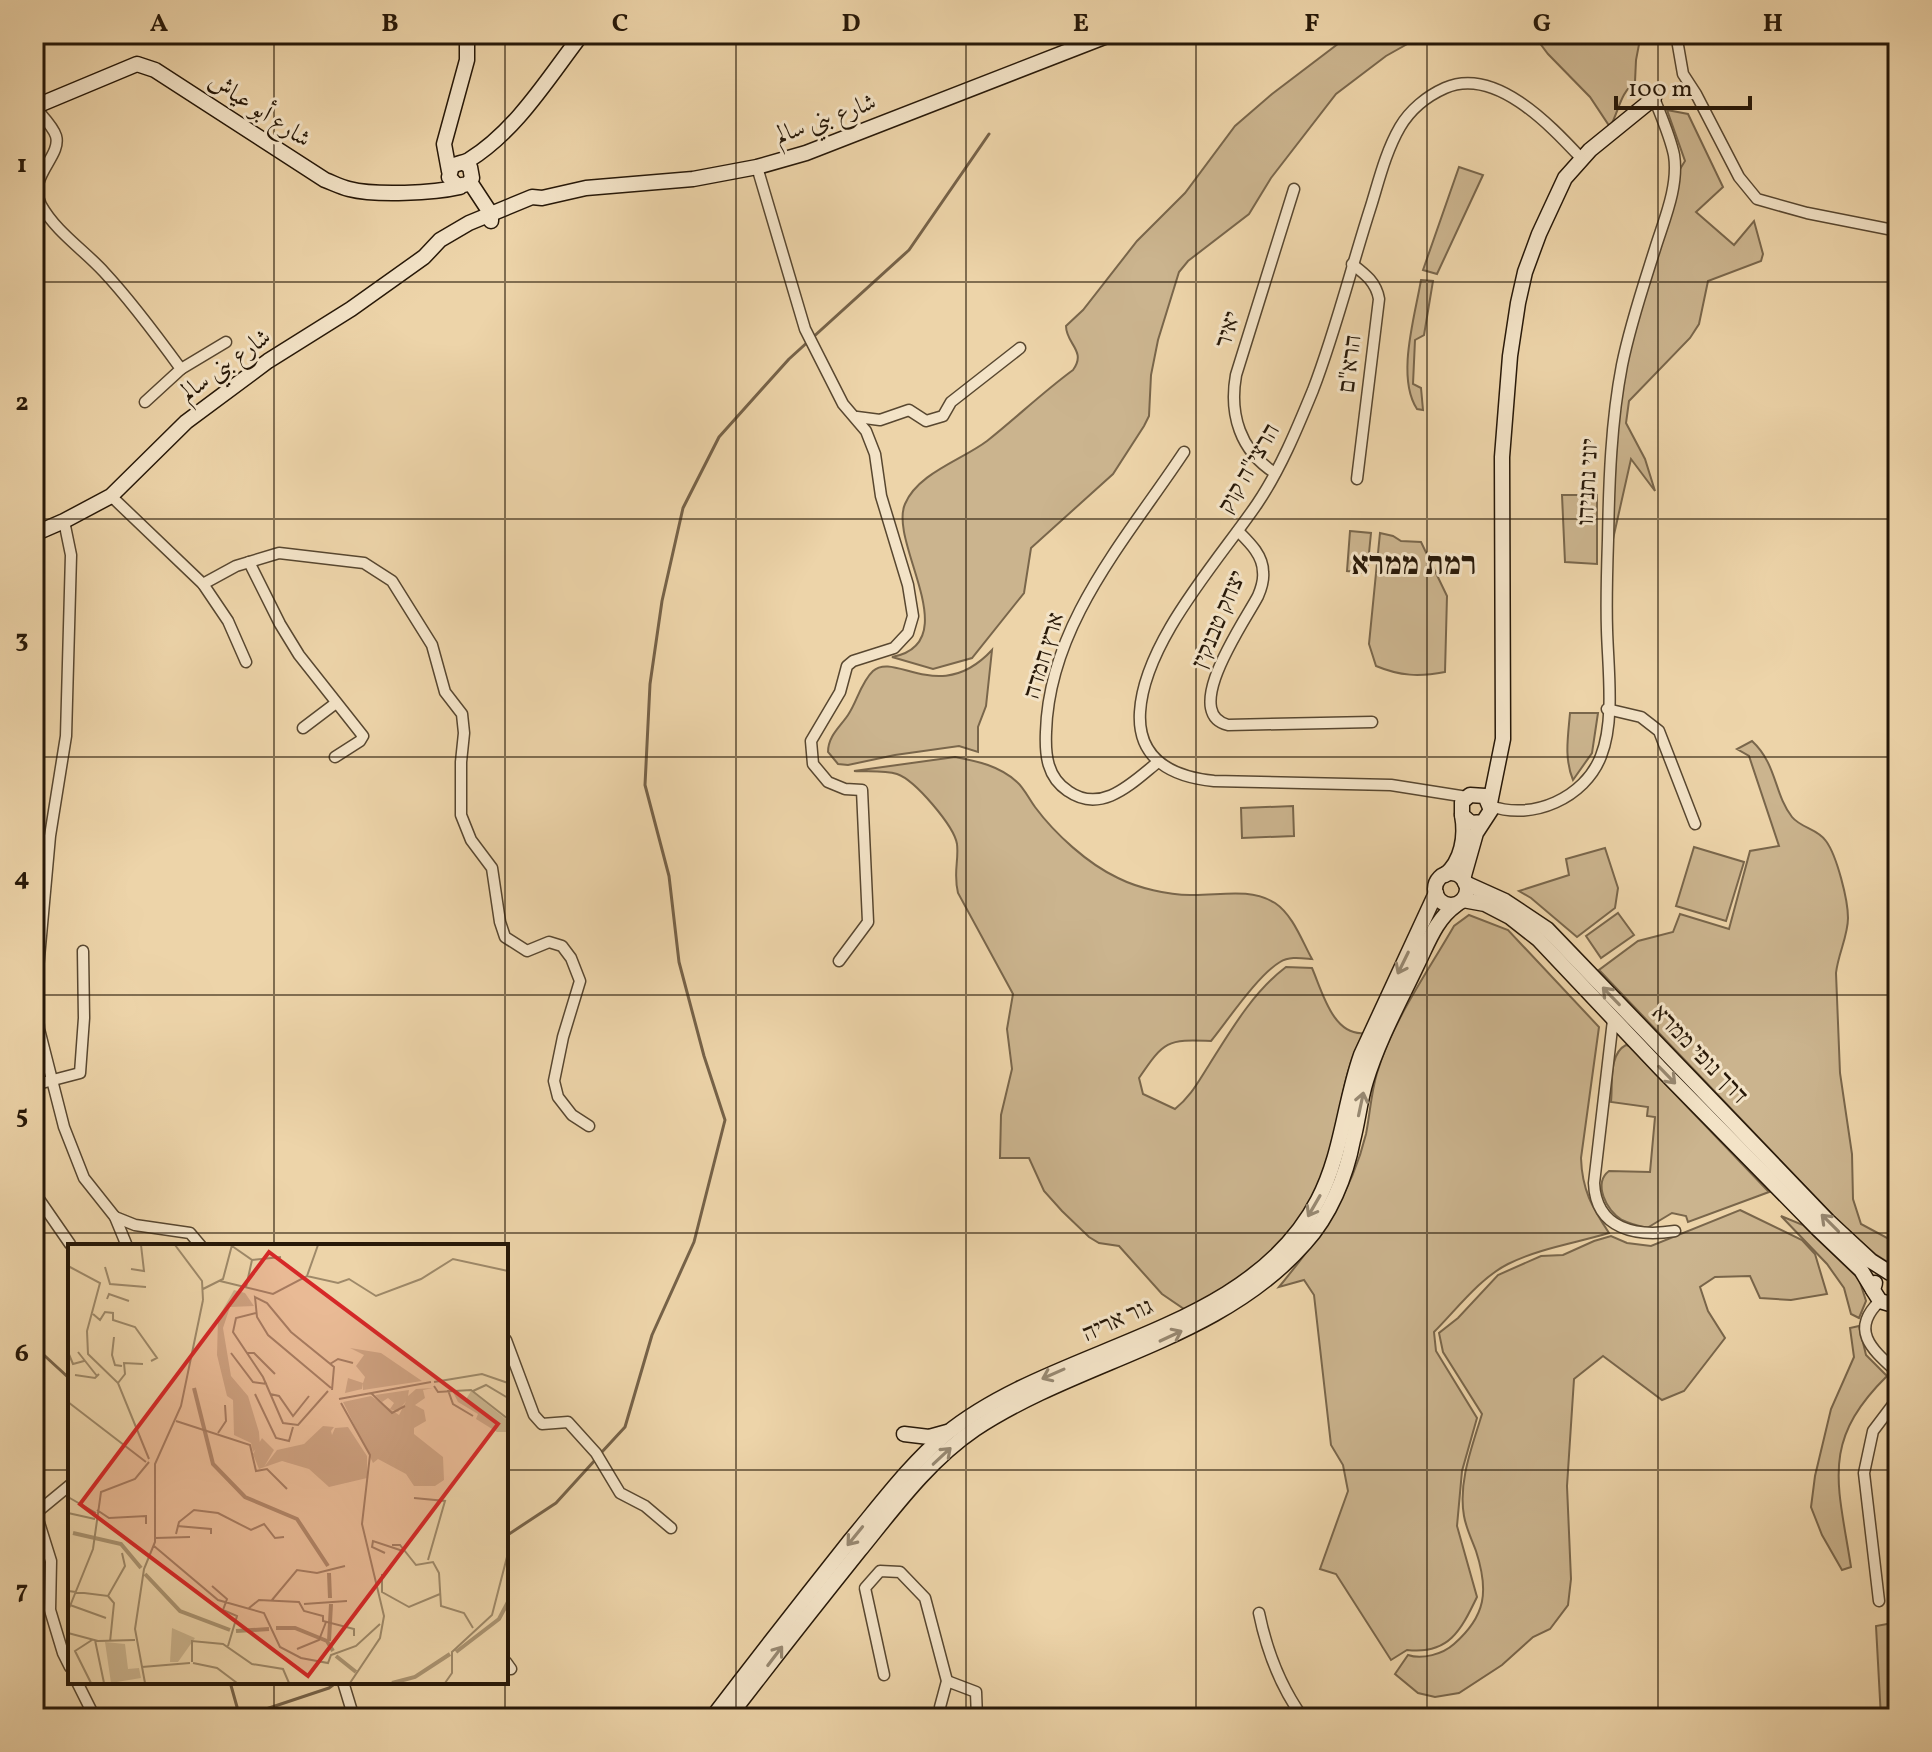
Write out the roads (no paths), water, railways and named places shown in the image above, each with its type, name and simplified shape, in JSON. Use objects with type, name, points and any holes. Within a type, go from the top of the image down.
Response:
[{"type":"main road","points":[[467,34],[467,60],[452,116],[452,142],[461,175],[488,218]]},
{"type":"main road","points":[[461,175],[526,108],[582,34]]},
{"type":"main road","name":"شارع بني سالم","points":[[34,534],[111,496],[186,422],[268,361],[488,218],[542,198],[586,188],[693,179],[757,167],[834,143],[939,99],[1112,34]]},
{"type":"main road","name":"شارع أبو عياش","points":[[34,106],[137,64],[155,70],[325,180],[350,189],[375,192],[443,190],[461,175]]},
{"type":"main road","points":[[1501,752],[1485,784],[1466,804],[1456,865],[1437,882],[1436,893],[1441,901],[1459,902],[1467,892],[1464,881],[1476,833],[1488,812],[1501,752],[1504,718],[1502,441],[1510,356],[1525,272],[1549,209],[1565,178],[1581,158],[1656,102]]},
{"type":"main road","points":[[1518,303],[1573,183],[1588,164],[1656,102]]},
{"type":"main road","points":[[1466,804],[1485,796],[1488,812]]},
{"type":"main road","points":[[1466,804],[1471,823],[1488,812]]},
{"type":"main road","points":[[1445,875],[1455,874],[1464,881]]},
{"type":"main road","name":"דרך נופי ממרא","points":[[1464,881],[1512,905],[1547,929],[1828,1221],[1871,1261],[1894,1274]]},
{"type":"main road","name":"גור אריה","points":[[712,1718],[892,1489],[951,1431],[1005,1396],[1183,1316],[1225,1293],[1285,1246],[1306,1219],[1325,1184],[1336,1155],[1352,1080],[1361,1055],[1436,893]]},
{"type":"main road","name":"דרך נופי ממרא","points":[[1459,902],[1485,904],[1525,928],[1888,1300]]},
{"type":"main road","name":"גור אריה","points":[[728,1718],[902,1498],[954,1445],[1011,1407],[1232,1305],[1266,1281],[1301,1247],[1330,1207],[1343,1176],[1354,1140],[1365,1083],[1389,1022],[1440,919],[1459,902]]},
{"type":"main road","points":[[1888,1300],[1879,1276],[1894,1274]]},
{"type":"main road","points":[[904,1434],[929,1437],[951,1431]]},
{"type":"street","points":[[1676,34],[1683,74],[1739,177],[1757,199],[1807,213],[1898,231]]},
{"type":"street","name":"הרצי\"ה קוק","points":[[1158,762],[1147,747],[1140,725],[1139,713],[1149,671],[1175,622],[1275,473],[1317,379],[1388,152],[1400,128],[1424,101],[1446,87],[1469,82],[1500,90],[1558,135],[1581,158]]},
{"type":"street","name":"יוני נתניהו","points":[[1488,812],[1528,811],[1553,803],[1577,790],[1601,758],[1605,743],[1608,520],[1616,401],[1630,329],[1670,202],[1674,176],[1674,155],[1656,102]]},
{"type":"street","points":[[34,106],[56,133],[57,144],[39,177],[38,200],[75,246],[103,271],[181,369]]},
{"type":"street","points":[[757,167],[805,329],[843,404],[866,431],[875,454],[881,496],[908,585],[913,616],[908,633],[894,648],[853,661],[847,666],[840,692],[811,741],[813,764],[828,782],[845,789],[862,790],[868,922],[839,961]]},
{"type":"street","name":"יאיר","points":[[1275,473],[1265,467],[1244,440],[1233,413],[1232,398],[1236,375],[1294,189]]},
{"type":"street","name":"הרא\"ם","points":[[1352,264],[1375,286],[1379,299],[1357,479]]},
{"type":"street","points":[[145,402],[181,369],[226,342]]},
{"type":"street","points":[[857,417],[880,420],[909,410],[926,421],[943,416],[951,402],[1020,348]]},
{"type":"street","name":"ארץ חמדה","points":[[1158,762],[1118,793],[1097,800],[1076,796],[1067,791],[1051,773],[1047,761],[1046,719],[1057,666],[1081,608],[1184,452]]},
{"type":"street","points":[[111,496],[203,584],[228,621],[246,662]]},
{"type":"street","points":[[64,521],[71,555],[66,736],[50,836],[36,991],[39,1029],[64,1127],[84,1178],[115,1217],[126,1244]]},
{"type":"street","name":"יצחק טבנקין","points":[[1238,531],[1258,555],[1263,579],[1258,596],[1219,665],[1211,701],[1218,723],[1372,722]]},
{"type":"street","points":[[203,584],[249,562],[279,553],[364,563],[392,581],[432,645],[445,692],[462,714],[461,815],[471,840],[492,868],[505,937],[527,951],[549,942],[562,946],[571,958],[580,981],[554,1081],[558,1097],[572,1115],[589,1126]]},
{"type":"street","points":[[249,562],[293,645],[363,736],[335,757]]},
{"type":"street","points":[[303,728],[336,703]]},
{"type":"street","points":[[1607,709],[1641,717],[1659,731],[1695,824]]},
{"type":"street","points":[[1158,762],[1188,778],[1391,785],[1432,792],[1466,804]]},
{"type":"street","points":[[34,1085],[80,1073],[84,1018],[83,951]]},
{"type":"street","points":[[1613,1020],[1595,1195],[1608,1218],[1626,1229],[1645,1234],[1675,1231]]},
{"type":"street","points":[[1609,1048],[1619,1037],[1628,1035]]},
{"type":"street","points":[[34,1192],[70,1244]]},
{"type":"street","points":[[115,1217],[135,1225],[190,1233],[199,1244]]},
{"type":"street","points":[[1888,1300],[1868,1314],[1865,1331],[1867,1340],[1898,1373]]},
{"type":"street","points":[[508,1345],[534,1415],[542,1424],[568,1422],[596,1453],[620,1493],[645,1506],[671,1528]]},
{"type":"street","points":[[1879,1601],[1864,1473],[1873,1431],[1898,1398]]},
{"type":"street","points":[[68,1487],[36,1513],[51,1561],[50,1610],[68,1661]]},
{"type":"street","points":[[884,1675],[865,1588],[880,1571],[900,1572],[925,1598],[947,1681],[940,1707],[943,1718]]},
{"type":"street","points":[[1259,1613],[1272,1663],[1303,1718]]},
{"type":"street","points":[[947,1681],[976,1692],[977,1718]]},
{"type":"street","points":[[78,1684],[95,1718]]},
{"type":"street","points":[[344,1684],[354,1718]]},
{"type":"waterway","points":[[601,1453],[625,1427],[652,1335],[694,1242],[725,1120],[679,962],[669,876],[645,785],[650,684],[662,601],[683,508],[719,437],[789,359],[909,250],[989,134]]},
{"type":"waterway","points":[[34,1346],[68,1377]]},
{"type":"waterway","points":[[508,1535],[556,1503],[596,1459]]},
{"type":"waterway","points":[[231,1684],[238,1718]]},
{"type":"waterway","points":[[255,1718],[263,1710],[334,1684]]},
{"type":"district","name":"רמת ממרא","points":[[1414,566]]}]
